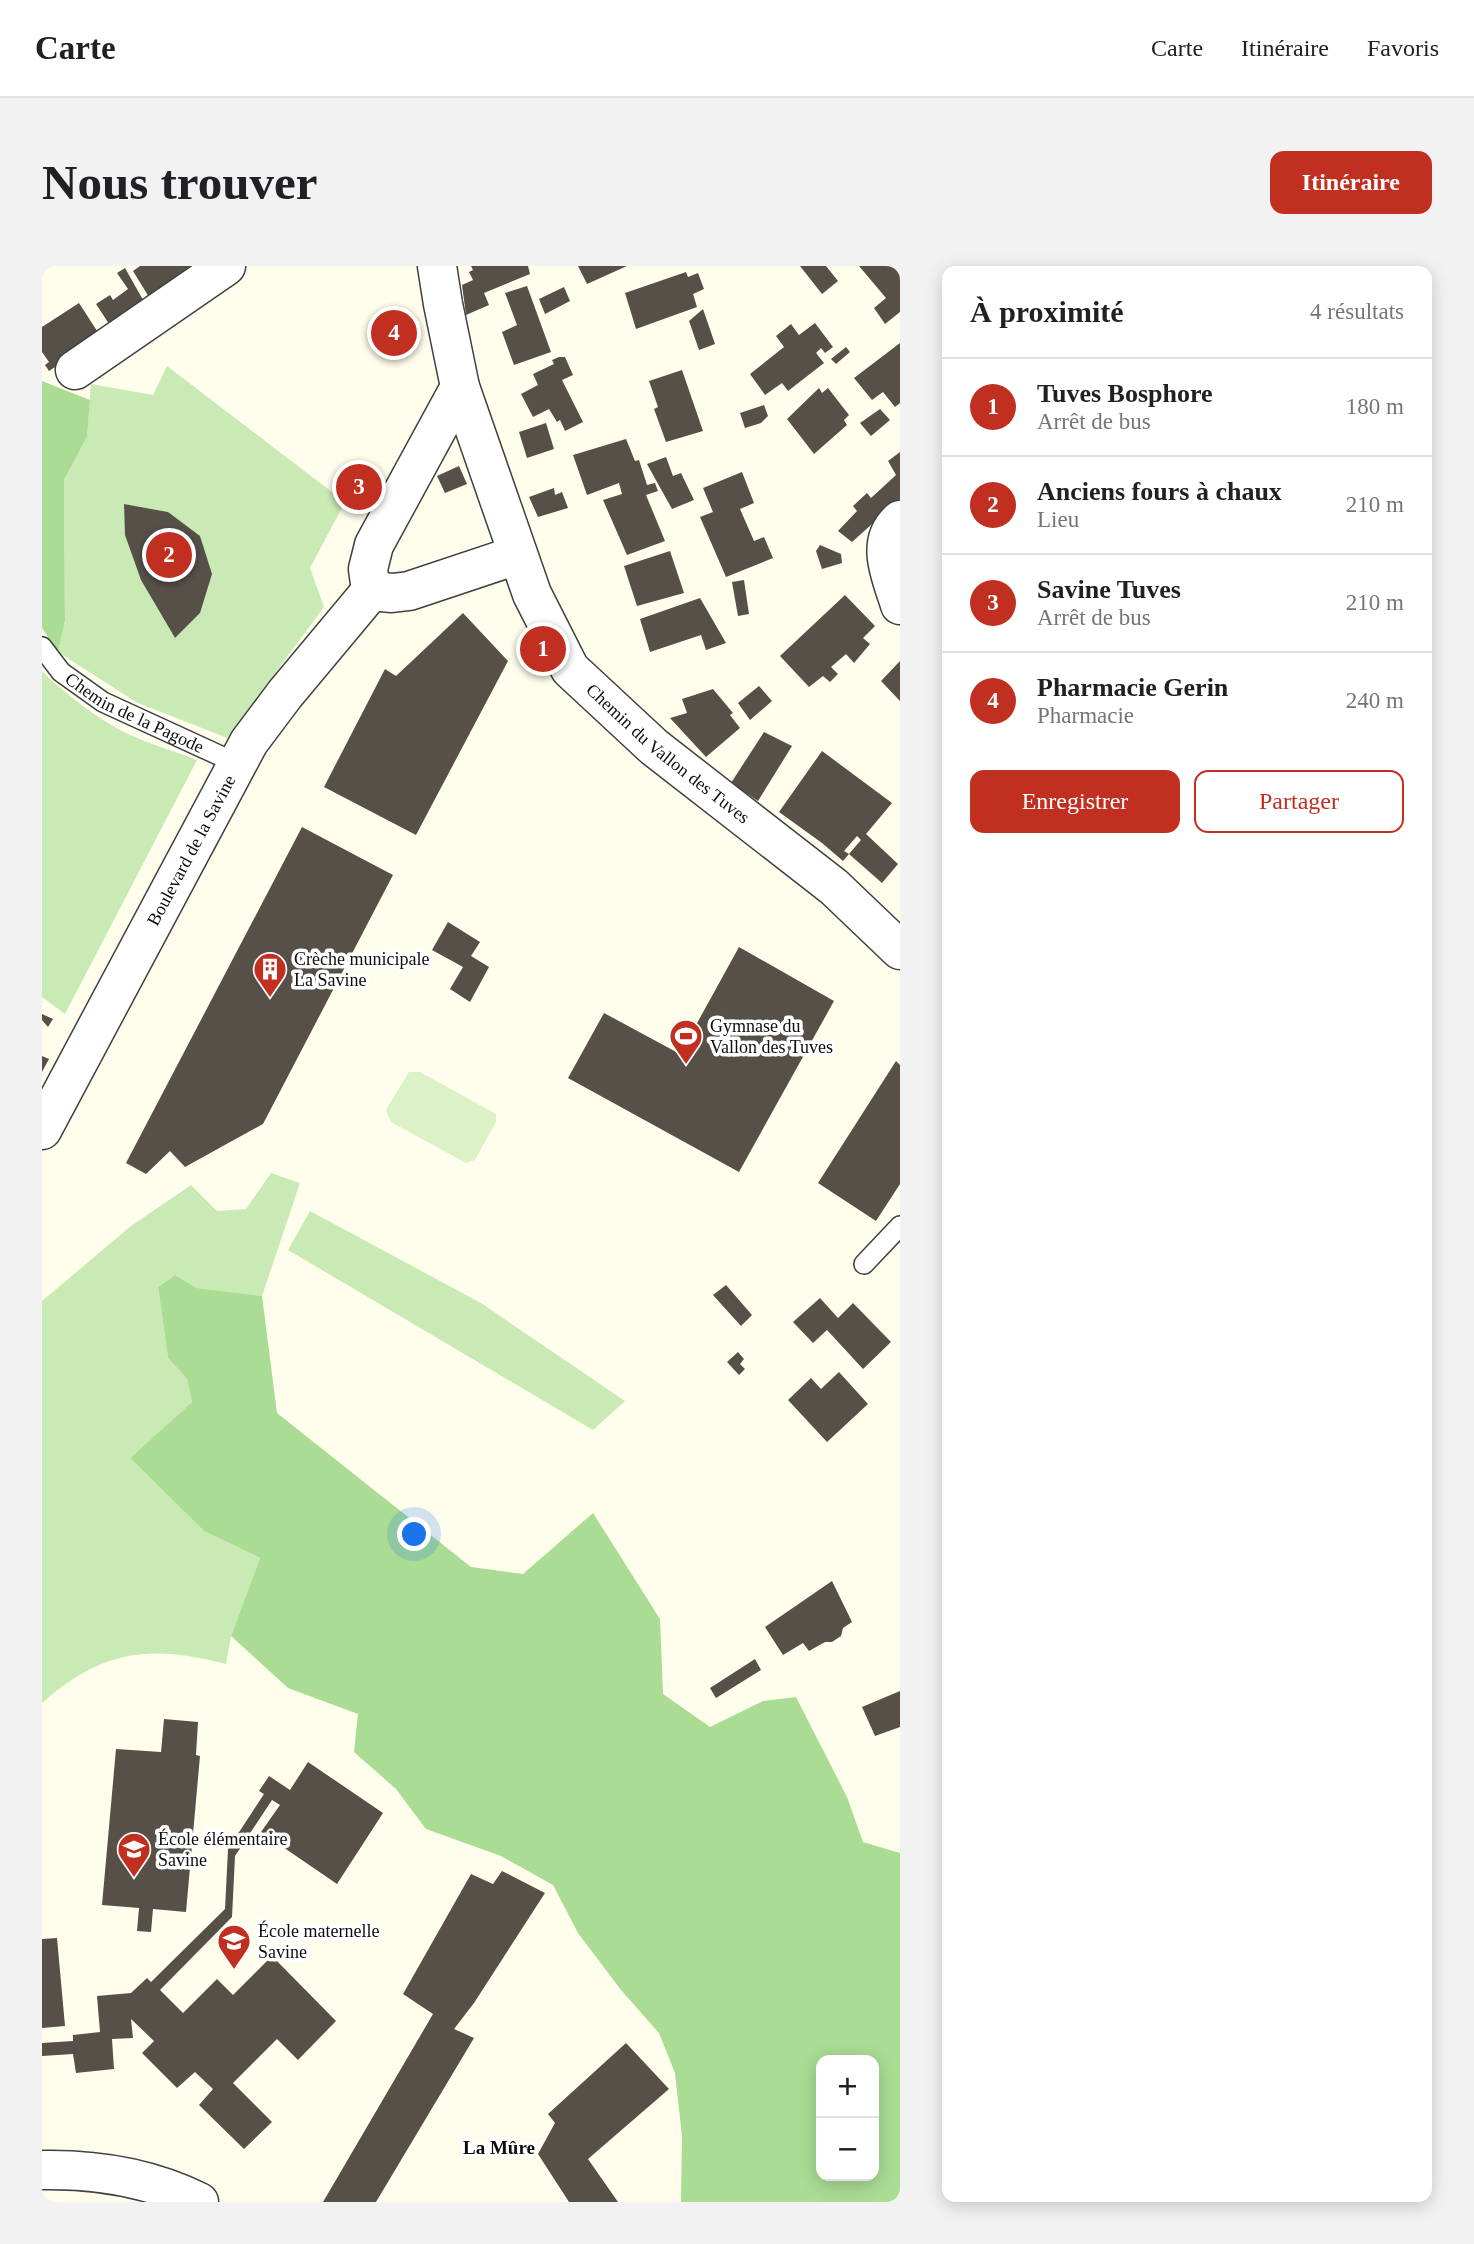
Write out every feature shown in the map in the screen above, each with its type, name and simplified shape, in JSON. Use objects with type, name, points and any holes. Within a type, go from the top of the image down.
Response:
[{"type":"street","points":[[75,370],[226,266]]},
{"type":"street","name":"Chemin du Vallon des Tuves","points":[[438,266],[460,387],[532,594],[570,669],[654,747],[834,887],[900,950]]},
{"type":"street","points":[[460,387],[374,545],[368,569],[371,591],[409,592],[517,555]]},
{"type":"street","points":[[900,520],[893,527],[885,555],[900,605]]},
{"type":"street","name":"Boulevard de la Savine","points":[[42,1130],[249,743],[285,694],[371,591]]},
{"type":"street","points":[[42,2169],[111,2174],[151,2183],[199,2202]]},
{"type":"lane","name":"Chemin de la Pagode","points":[[42,647],[61,672],[103,702],[238,764]]},
{"type":"lane","points":[[864,1264],[900,1226]]},
{"type":"green space","points":[[167,366],[345,502],[310,568],[324,607],[227,738],[136,702],[58,652],[65,621],[64,480],[87,437],[91,384],[153,395]],"holes":[[[124,504],[168,512],[200,613],[175,638],[147,590],[134,559]]]},
{"type":"green space","points":[[42,381],[90,400],[87,437],[64,480],[65,621],[58,652],[42,628]]},
{"type":"green space","points":[[42,671],[62,690],[111,725],[197,760],[65,1014],[42,997]]},
{"type":"green space","points":[[409,1072],[420,1072],[496,1114],[496,1122],[475,1160],[466,1163],[391,1122],[386,1110]]},
{"type":"green space","points":[[271,1173],[300,1183],[262,1296],[197,1288],[175,1275],[158,1287],[168,1358],[187,1379],[192,1402],[130,1458],[204,1531],[260,1558],[231,1636],[226,1664],[173,1654],[128,1656],[85,1672],[42,1703],[42,1301],[131,1226],[191,1185],[217,1211],[246,1209]]},
{"type":"green space","points":[[310,1211],[481,1303],[625,1401],[593,1430],[288,1250]]},
{"type":"green space","points":[[175,1275],[197,1288],[262,1296],[277,1413],[471,1567],[523,1574],[593,1513],[660,1619],[663,1694],[710,1727],[763,1701],[796,1697],[847,1797],[863,1842],[900,1853],[900,2202],[681,2202],[682,2136],[675,2073],[659,2033],[621,1990],[578,1933],[553,1885],[501,1856],[426,1829],[396,1789],[354,1752],[358,1714],[288,1688],[231,1636],[260,1558],[204,1531],[130,1458],[192,1402],[187,1379],[168,1358],[158,1287]]},
{"type":"building","points":[[140,266],[206,266],[152,302],[133,271]]},
{"type":"building","points":[[471,266],[528,266],[530,274],[484,293],[489,305],[466,315],[462,285],[473,280],[469,272],[473,270]]},
{"type":"building","points":[[578,266],[627,266],[587,284]]},
{"type":"building","points":[[800,266],[826,266],[838,281],[822,294]]},
{"type":"building","points":[[859,266],[900,266],[900,312],[885,324],[874,308],[886,298]]},
{"type":"building","points":[[125,268],[147,307],[113,330],[96,304],[110,295],[113,300],[128,289],[117,273]]},
{"type":"building","points":[[686,272],[688,277],[698,273],[704,289],[693,294],[697,307],[636,329],[625,293]]},
{"type":"building","points":[[527,286],[551,352],[514,365],[502,332],[517,325],[505,293]]},
{"type":"building","points":[[564,287],[570,301],[545,314],[539,299]]},
{"type":"building","points":[[79,303],[101,337],[49,371],[45,365],[49,362],[42,352],[42,327]]},
{"type":"building","points":[[703,309],[715,344],[699,350],[689,321]]},
{"type":"building","points":[[815,323],[833,347],[825,353],[821,348],[816,353],[824,363],[788,391],[782,383],[765,395],[750,374],[784,347],[776,336],[791,324],[799,335]]},
{"type":"building","points":[[900,343],[900,403],[895,407],[883,392],[872,400],[854,378]]},
{"type":"building","points":[[846,347],[850,352],[836,364],[831,359]]},
{"type":"building","points":[[565,357],[573,375],[562,380],[583,422],[565,431],[560,420],[557,422],[549,409],[533,417],[521,394],[538,385],[533,374],[554,364],[552,360]]},
{"type":"building","points":[[682,370],[703,431],[666,442],[654,409],[658,407],[649,381]]},
{"type":"building","points":[[819,388],[822,393],[828,388],[849,415],[844,420],[847,425],[814,454],[787,419]]},
{"type":"building","points":[[764,405],[768,416],[761,423],[745,428],[740,413]]},
{"type":"building","points":[[880,409],[890,420],[871,436],[860,423]]},
{"type":"building","points":[[546,423],[554,449],[527,458],[519,432]]},
{"type":"building","points":[[626,439],[635,461],[639,460],[647,485],[655,483],[658,491],[646,495],[665,541],[627,555],[603,500],[622,494],[619,483],[587,495],[573,455]]},
{"type":"building","points":[[900,452],[900,499],[852,542],[838,531],[857,511],[853,506],[867,493],[871,498],[896,475],[888,461]]},
{"type":"building","points":[[666,457],[673,476],[681,473],[694,500],[672,509],[647,464]]},
{"type":"building","points":[[459,466],[467,484],[445,493],[437,476]]},
{"type":"building","points":[[742,472],[754,503],[740,509],[754,541],[764,537],[773,558],[726,577],[700,517],[713,512],[703,488]]},
{"type":"building","points":[[554,488],[555,495],[562,492],[568,508],[538,517],[529,497]]},
{"type":"building","points":[[124,504],[168,512],[200,536],[212,574],[200,613],[175,638],[141,580],[125,535]]},
{"type":"building","points":[[820,545],[841,554],[842,563],[822,569],[816,551]]},
{"type":"building","points":[[670,551],[684,593],[637,606],[624,566]]},
{"type":"building","points":[[744,580],[749,614],[738,616],[732,582]]},
{"type":"building","points":[[845,595],[875,626],[863,638],[870,644],[854,663],[846,654],[831,667],[838,674],[830,682],[823,676],[809,687],[780,656]]},
{"type":"building","points":[[700,598],[726,643],[706,650],[701,635],[650,652],[640,619]]},
{"type":"building","points":[[463,613],[508,661],[416,835],[324,787],[385,669],[396,676]]},
{"type":"building","points":[[900,661],[900,701],[881,681]]},
{"type":"building","points":[[759,686],[772,701],[750,720],[738,703]]},
{"type":"building","points":[[713,689],[733,713],[730,715],[740,728],[706,757],[670,718],[687,713],[682,699]]},
{"type":"building","points":[[764,732],[792,746],[758,801],[731,783]]},
{"type":"building","points":[[822,751],[892,803],[866,834],[898,864],[882,883],[849,854],[843,861],[779,812]],"holes":[[[857,836],[861,840],[849,854],[844,851]]]},
{"type":"building","name":"Crèche municipale La Savine","points":[[302,827],[393,875],[263,1124],[185,1167],[170,1151],[146,1174],[126,1163]]},
{"type":"building","points":[[448,922],[480,942],[471,956],[489,967],[470,1002],[450,989],[463,967],[432,950]]},
{"type":"building","name":"Gymnase du Vallon des Tuves","points":[[739,947],[834,1001],[739,1172],[568,1078],[604,1013],[680,1054]]},
{"type":"building","points":[[42,1014],[53,1019],[48,1027],[42,1020]]},
{"type":"building","points":[[42,1056],[49,1059],[42,1072]]},
{"type":"building","points":[[896,1061],[900,1065],[900,1184],[876,1221],[818,1183]]},
{"type":"building","points":[[726,1285],[752,1315],[741,1326],[713,1295]]},
{"type":"building","points":[[820,1298],[838,1318],[853,1303],[891,1342],[863,1369],[827,1330],[813,1343],[793,1322]]},
{"type":"building","points":[[738,1352],[744,1359],[740,1364],[745,1369],[739,1375],[727,1362]]},
{"type":"building","points":[[839,1372],[868,1404],[827,1442],[788,1400],[811,1378],[821,1389]]},
{"type":"building","points":[[832,1581],[852,1622],[843,1628],[841,1636],[832,1642],[825,1642],[809,1651],[803,1643],[783,1655],[765,1627]]},
{"type":"building","points":[[755,1659],[761,1670],[716,1698],[710,1688]]},
{"type":"building","points":[[900,1691],[900,1727],[875,1736],[862,1707]]},
{"type":"building","points":[[164,1719],[198,1722],[196,1755],[200,1756],[186,1912],[153,1909],[151,1932],[137,1931],[139,1908],[102,1905],[116,1749],[161,1752]]},
{"type":"building","points":[[308,1762],[383,1813],[337,1884],[261,1832],[280,1805],[272,1800],[235,1856],[232,1917],[160,1990],[183,2013],[217,1979],[233,1995],[272,1956],[336,2021],[298,2060],[277,2039],[233,2083],[272,2122],[244,2149],[199,2105],[213,2089],[195,2072],[177,2088],[142,2053],[154,2041],[131,2019],[133,2038],[112,2039],[114,2069],[76,2073],[73,2054],[42,2056],[42,2043],[73,2041],[73,2035],[100,2032],[97,1996],[131,1993],[147,1978],[151,1982],[225,1909],[228,1849],[264,1794],[259,1791],[269,1776],[290,1790]]},
{"type":"building","points":[[502,1871],[545,1893],[474,2003],[454,2029],[474,2038],[376,2202],[323,2202],[433,2014],[403,1994],[471,1874],[493,1884]]},
{"type":"building","points":[[57,1938],[65,2026],[42,2028],[42,1939]]},
{"type":"building","points":[[626,2043],[669,2089],[588,2159],[618,2202],[569,2202],[538,2154],[555,2123],[548,2114]]},
{"type":"place","name":"Pharmacie Gerin","points":[[394,333]]},
{"type":"place","name":"Savine Tuves","points":[[359,487]]},
{"type":"place","name":"Anciens fours à chaux","points":[[169,555]]},
{"type":"place","name":"Tuves Bosphore","points":[[543,649]]},
{"type":"place","name":"Crèche municipale La Savine","points":[[270,999]]},
{"type":"place","name":"Gymnase du Vallon des Tuves","points":[[686,1066]]},
{"type":"place","name":"École élémentaire Savine","points":[[134,1879]]},
{"type":"place","name":"École maternelle Savine","points":[[234,1971]]},
{"type":"district","name":"La Mûre","points":[[499,2147]]}]
